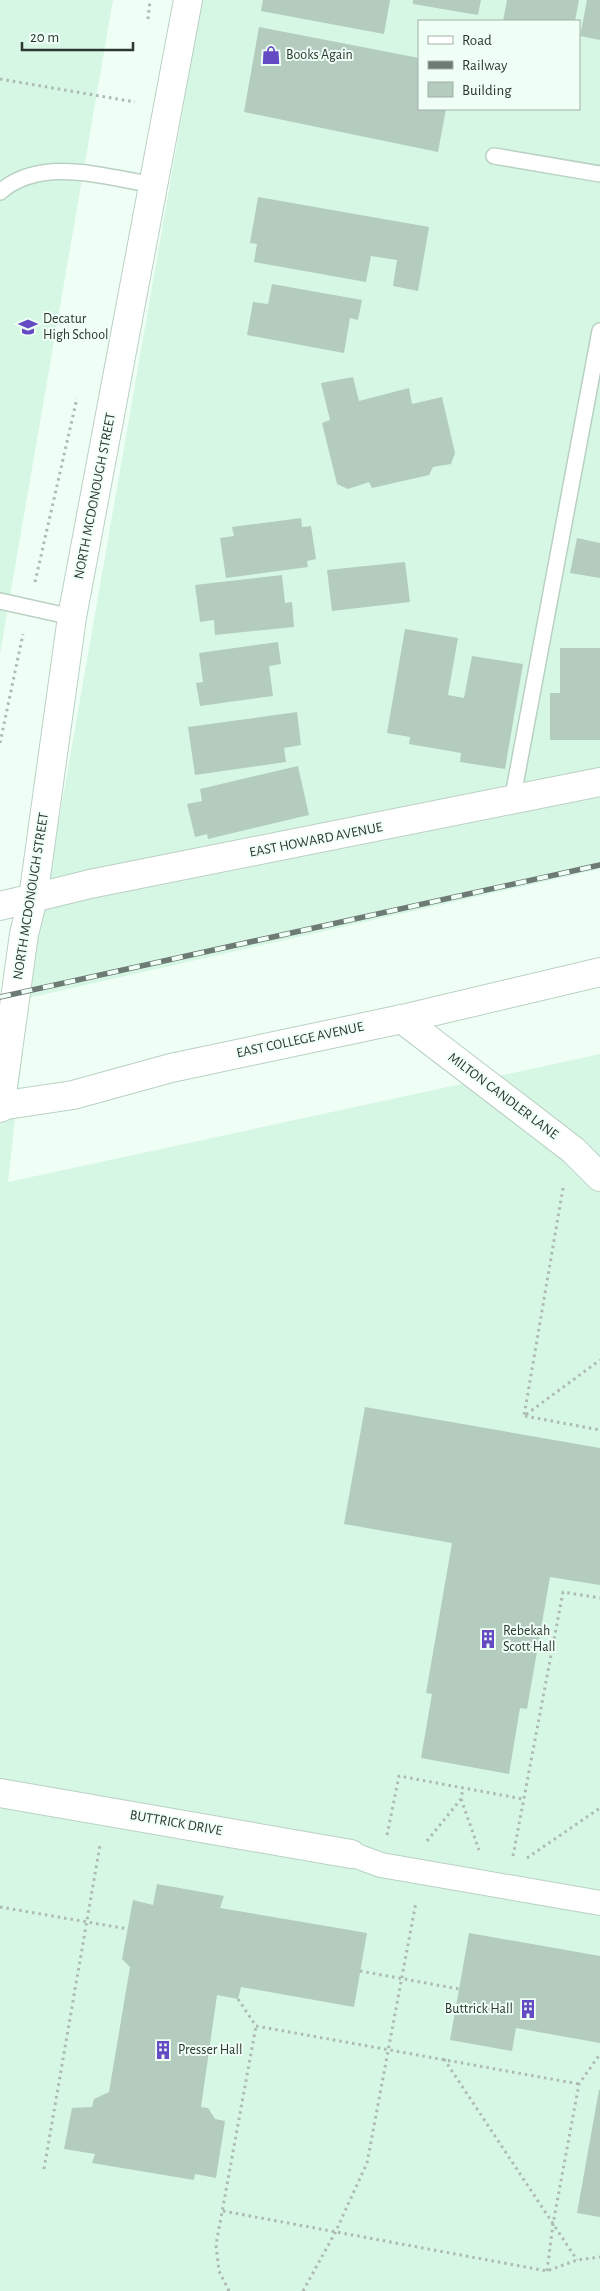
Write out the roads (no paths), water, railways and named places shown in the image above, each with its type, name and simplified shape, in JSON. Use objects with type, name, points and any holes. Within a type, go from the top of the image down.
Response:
[{"type":"street","name":"NORTH MCDONOUGH STREET","points":[[0,1107],[24,934],[33,898],[72,617],[188,0]]},
{"type":"street","name":"EAST HOWARD AVENUE","points":[[0,906],[90,884],[600,782]]},
{"type":"street","name":"EAST COLLEGE AVENUE","points":[[0,1107],[73,1095],[171,1068],[402,1019],[600,972]]},
{"type":"street","name":"MILTON CANDLER LANE","points":[[402,1019],[573,1150],[600,1177]]},
{"type":"street","name":"BUTTRICK DRIVE","points":[[0,1793],[351,1854]]},
{"type":"street","points":[[351,1854],[393,1867],[503,1879],[600,1903]]},
{"type":"lane","points":[[494,156],[600,174]]},
{"type":"lane","points":[[0,192],[11,182],[33,174],[59,171],[154,185]]},
{"type":"lane","points":[[512,801],[600,331]]},
{"type":"lane","points":[[0,601],[72,617]]},
{"type":"railway","points":[[0,997],[600,865]]},
{"type":"place","name":"Books Again","points":[[271,55]]},
{"type":"place","name":"Decatur High School","points":[[28,327]]},
{"type":"place","name":"Rebekah Scott Hall","points":[[488,1639]]},
{"type":"place","name":"Buttrick Hall","points":[[528,2009]]},
{"type":"place","name":"Presser Hall","points":[[163,2050]]}]
